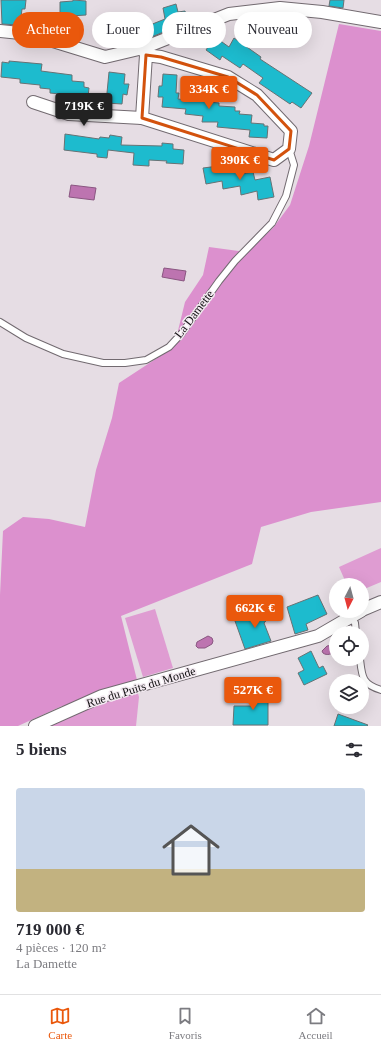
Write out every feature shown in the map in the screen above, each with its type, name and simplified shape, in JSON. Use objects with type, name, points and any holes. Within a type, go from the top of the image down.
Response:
[{"type":"street","points":[[0,31],[30,34],[105,57],[145,51],[229,14],[280,8],[322,12],[381,22]]},
{"type":"street","points":[[142,118],[145,51]]},
{"type":"street","name":"La Damette","points":[[145,51],[228,77],[257,95],[291,131],[289,149]]},
{"type":"street","points":[[32,102],[69,114],[142,118],[274,160],[289,149]]},
{"type":"street","name":"Rue du Puits du Monde","points":[[369,608],[381,602]]},
{"type":"street","name":"Rue du Puits du Monde","points":[[35,726],[102,696],[318,636],[349,618]]},
{"type":"lane","name":"La Damette","points":[[0,322],[26,338],[63,354],[103,363],[126,363],[146,360],[169,347],[182,333],[235,261],[272,223],[286,196],[294,165],[289,149]]},
{"type":"lane","points":[[361,666],[362,678],[365,682],[373,688],[381,690]]},
{"type":"highlighted area","points":[[146,55],[161,57],[228,77],[257,95],[291,131],[289,149],[274,160],[142,118]]},
{"type":"shaded area","points":[[339,24],[381,31],[381,502],[311,512],[261,527],[252,564],[121,616],[137,680],[98,691],[73,705],[62,706],[18,726],[0,726],[0,595],[3,531],[23,517],[49,519],[85,527],[96,470],[112,418],[119,383],[174,347],[185,302],[203,275],[209,247],[246,252],[273,228],[290,205],[309,146]]},
{"type":"shaded area","points":[[71,185],[96,188],[94,200],[69,197]]},
{"type":"shaded area","points":[[164,268],[186,271],[184,281],[162,277]]},
{"type":"shaded area","points":[[381,548],[381,582],[369,587],[369,578],[344,578],[339,567]]},
{"type":"shaded area","points":[[155,609],[173,668],[143,677],[125,618]]},
{"type":"shaded area","points":[[208,636],[212,638],[212,644],[205,648],[198,648],[196,646],[197,642]]},
{"type":"shaded area","points":[[329,646],[329,654],[325,654],[322,651]]},
{"type":"shaded area","points":[[137,690],[139,697],[136,726],[45,726],[102,699]]},
{"type":"building","points":[[1,0],[26,0],[25,9],[22,9],[22,12],[12,12],[12,25],[2,24]]},
{"type":"building","points":[[330,0],[344,0],[343,8],[329,6]]},
{"type":"building","points":[[86,1],[86,15],[84,15],[84,12],[60,12],[60,2]]},
{"type":"building","points":[[176,4],[178,12],[164,12],[163,8]]},
{"type":"building","points":[[162,20],[162,33],[154,36],[154,23]]},
{"type":"building","points":[[234,38],[234,48],[248,48],[261,57],[260,59],[312,93],[301,108],[292,102],[290,104],[259,83],[263,78],[243,64],[240,68],[222,56],[220,60],[206,50],[207,48],[226,48],[226,45],[229,47]]},
{"type":"building","points":[[9,61],[42,64],[41,71],[72,75],[72,81],[84,82],[84,87],[89,88],[88,97],[50,93],[50,89],[40,88],[40,85],[20,83],[20,79],[1,77],[2,62],[9,63]]},
{"type":"building","points":[[109,72],[125,74],[124,84],[129,84],[127,95],[123,94],[122,104],[106,103]]},
{"type":"building","points":[[163,74],[177,75],[176,93],[179,93],[178,99],[219,103],[219,106],[235,107],[235,111],[240,111],[239,114],[252,115],[251,123],[264,124],[264,126],[268,126],[267,138],[249,137],[250,130],[217,127],[218,122],[202,122],[203,116],[185,114],[186,109],[162,107],[163,97],[158,97],[159,86],[162,86]]},
{"type":"building","points":[[65,134],[99,139],[100,137],[109,138],[110,135],[122,137],[121,145],[162,146],[162,143],[173,144],[173,149],[184,150],[183,164],[149,160],[149,166],[133,165],[134,153],[108,150],[107,158],[97,157],[97,154],[64,150]]},
{"type":"building","points":[[219,166],[220,169],[236,167],[237,175],[253,172],[255,180],[270,177],[274,197],[258,200],[257,191],[241,195],[240,186],[223,189],[222,181],[206,184],[203,168]]},
{"type":"building","points":[[318,595],[327,614],[306,624],[308,630],[295,634],[287,607]]},
{"type":"building","points":[[279,606],[264,623],[271,641],[245,649],[235,621]]},
{"type":"building","points":[[311,651],[319,668],[323,666],[327,674],[304,685],[298,673],[304,670],[298,658]]},
{"type":"building","points":[[251,687],[262,687],[262,701],[268,701],[268,725],[233,725],[234,706],[251,706]]},
{"type":"building","points":[[338,714],[368,725],[367,726],[334,726]]}]
